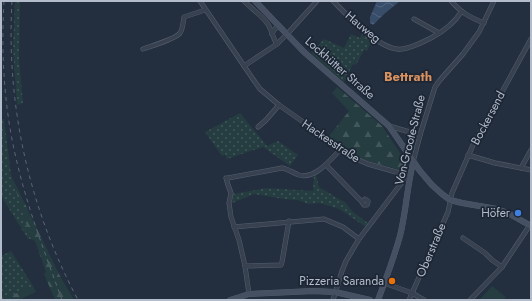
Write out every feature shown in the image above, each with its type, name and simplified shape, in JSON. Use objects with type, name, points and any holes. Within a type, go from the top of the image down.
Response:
[{"type":"street","name":"Hackesstraße","points":[[200,1],[260,89],[278,105],[356,159],[410,176]]},
{"type":"street","points":[[244,1],[268,24],[277,44]]},
{"type":"street","name":"Lockhütter Straße","points":[[254,1],[304,52],[389,126],[413,163],[432,185],[450,200]]},
{"type":"street","points":[[244,66],[277,44],[316,1]]},
{"type":"street","name":"Hauweg","points":[[334,1],[379,42],[397,50],[428,40],[453,24],[461,12]]},
{"type":"street","points":[[451,1],[461,12],[484,23]]},
{"type":"street","name":"Von-Groote-Straße","points":[[378,300],[400,236],[413,163],[435,87],[463,54],[479,32],[494,1]]},
{"type":"street","points":[[143,48],[175,38],[180,34],[184,17],[205,10]]},
{"type":"street","points":[[414,19],[439,33]]},
{"type":"street","points":[[272,34],[278,26]]},
{"type":"street","name":"Bockersend","points":[[450,200],[473,145],[531,39]]},
{"type":"street","points":[[258,127],[266,120],[278,105]]},
{"type":"street","name":"Lockhütter Straße","points":[[389,126],[420,135]]},
{"type":"street","points":[[249,294],[239,240],[231,217],[229,203],[231,192],[227,178],[282,168],[300,176],[309,176],[314,174],[326,164],[341,149]]},
{"type":"street","points":[[521,168],[531,150]]},
{"type":"street","points":[[468,155],[495,163],[531,170]]},
{"type":"street","points":[[326,164],[362,202]]},
{"type":"street","points":[[333,300],[342,271],[357,239],[403,181],[410,176]]},
{"type":"street","points":[[450,200],[464,204],[497,209],[508,213],[530,226],[523,234],[502,267],[470,300]]},
{"type":"street","name":"Oberstraße","points":[[409,300],[448,212],[450,200]]},
{"type":"street","points":[[234,227],[324,218],[343,227],[357,239]]},
{"type":"street","points":[[245,266],[282,264],[289,222]]},
{"type":"street","points":[[463,238],[502,267]]},
{"type":"street","points":[[384,283],[412,293],[424,300]]},
{"type":"street","points":[[230,300],[249,294],[313,291],[335,292],[370,300]]},
{"type":"green space","points":[[15,1],[20,1],[19,59],[23,103],[17,105],[13,48]]},
{"type":"green space","points":[[363,32],[372,40],[367,51],[364,50],[356,65],[353,64],[344,82],[311,53],[324,39],[344,48],[351,34],[360,38]]},
{"type":"green space","points":[[337,87],[382,126],[408,165],[405,171],[364,160],[330,138],[329,136],[349,111],[332,93]]},
{"type":"green space","points":[[240,113],[267,146],[278,141],[298,155],[290,166],[263,147],[227,159],[225,154],[222,156],[205,132]]},
{"type":"green space","points":[[4,119],[11,175],[31,239],[28,239],[1,196],[1,120]]},
{"type":"green space","points":[[316,174],[319,187],[346,203],[352,211],[369,224],[366,227],[339,209],[320,203],[309,204],[297,200],[254,194],[232,203],[233,194],[267,188],[313,191],[314,176]]},
{"type":"green space","points":[[11,175],[60,276],[74,300],[55,300],[44,274],[46,272],[35,241],[31,239]]},
{"type":"green space","points":[[11,251],[33,286],[1,300],[1,256]]},
{"type":"green space","points":[[33,286],[36,292],[18,300],[1,300]]},
{"type":"green space","points":[[492,286],[506,297],[503,300],[479,300]]},
{"type":"water","points":[[377,1],[400,1],[373,25],[370,23],[370,17]]},
{"type":"railway","points":[[4,1],[4,80],[12,139],[20,176],[31,212],[62,300]]},
{"type":"railway","points":[[12,1],[11,40],[13,79],[17,117],[24,155],[46,229],[78,300]]},
{"type":"place","name":"Höfer","points":[[518,213]]},
{"type":"place","name":"Pizzeria Saranda","points":[[392,281]]},
{"type":"district","name":"Bettrath","points":[[408,76]]}]
